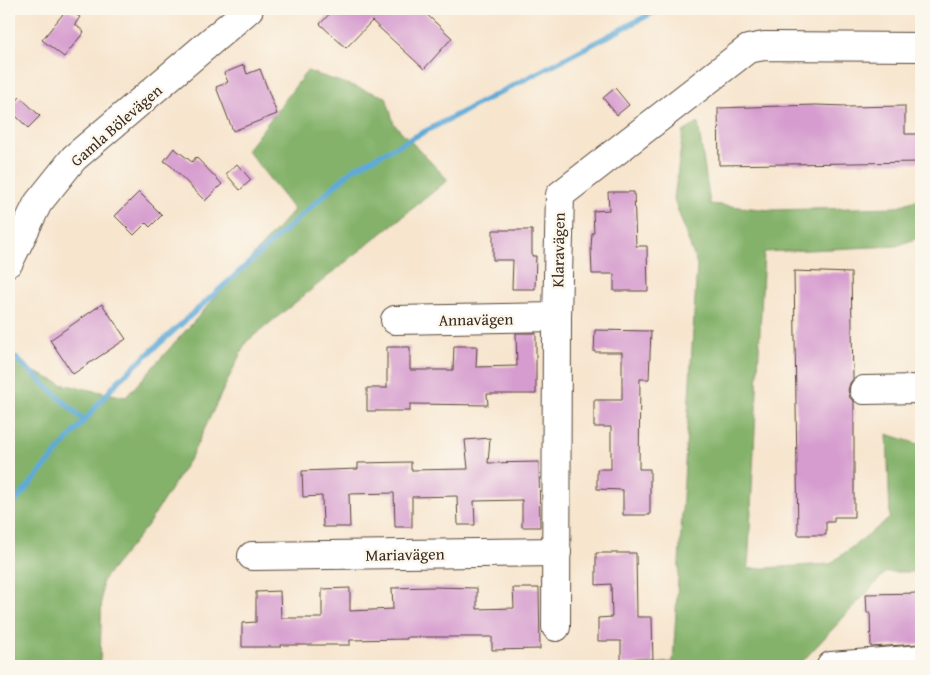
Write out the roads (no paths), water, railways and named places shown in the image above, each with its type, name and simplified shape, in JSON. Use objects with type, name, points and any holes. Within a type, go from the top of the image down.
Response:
[{"type":"street","name":"Gamla Bölevägen","points":[[9,262],[38,203],[74,158],[249,9]]},
{"type":"street","name":"Klaravägen","points":[[556,627],[557,317],[560,195],[748,49],[764,46],[921,47]]},
{"type":"street","name":"Annavägen","points":[[395,320],[557,317]]},
{"type":"street","points":[[864,390],[921,389]]},
{"type":"street","name":"Mariavägen","points":[[252,556],[557,552]]},
{"type":"street","points":[[831,666],[921,659]]},
{"type":"waterway","points":[[9,509],[118,381],[353,169],[660,9]]},
{"type":"waterway","points":[[9,352],[85,421]]}]
